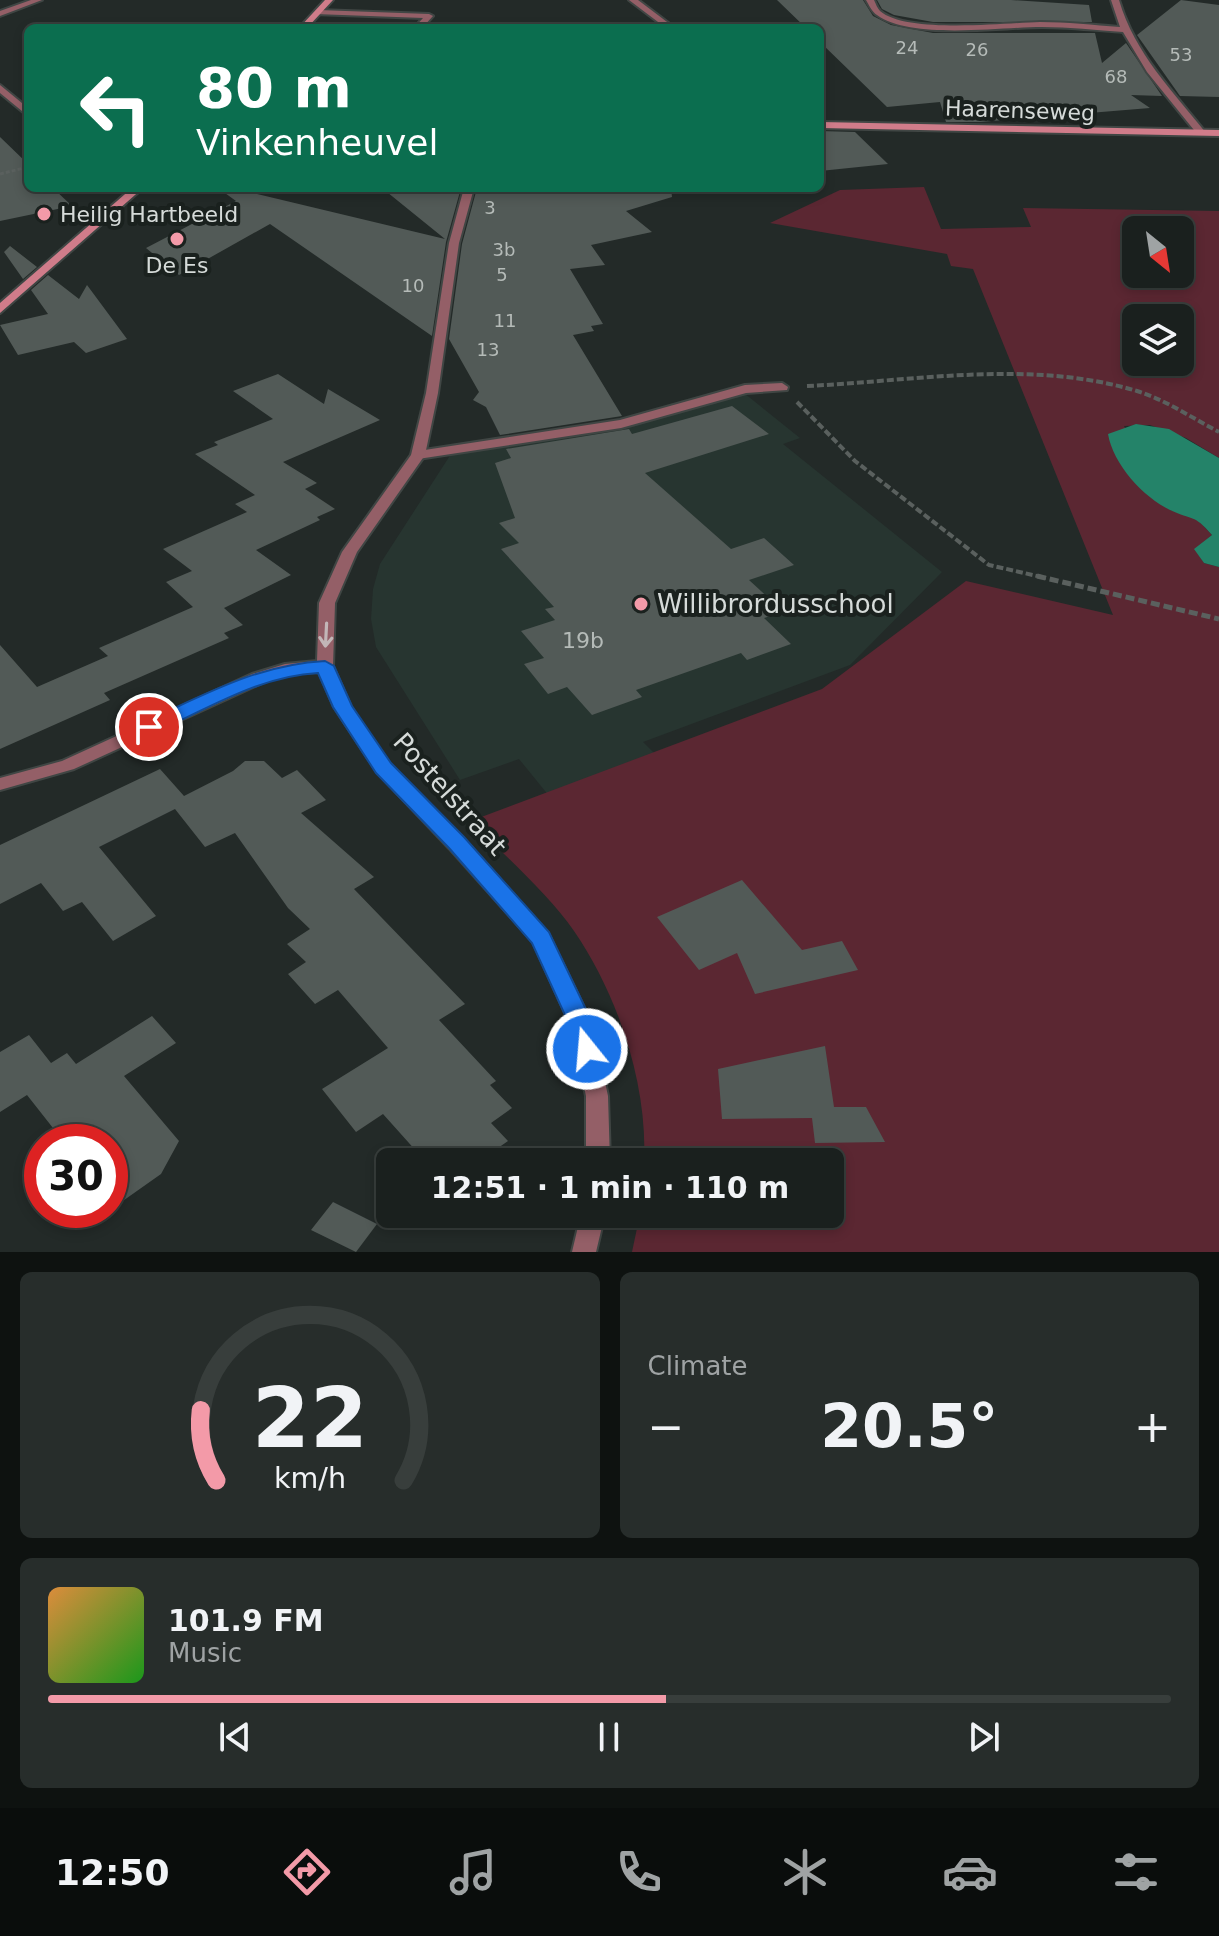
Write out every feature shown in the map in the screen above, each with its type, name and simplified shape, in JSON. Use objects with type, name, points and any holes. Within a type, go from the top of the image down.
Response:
[{"type":"street","points":[[0,14],[38,0]]},
{"type":"street","points":[[307,24],[329,0]]},
{"type":"street","points":[[633,0],[666,24]]},
{"type":"street","points":[[870,0],[874,10],[883,14],[932,26],[974,30],[1032,25],[1124,30]]},
{"type":"street","points":[[1115,0],[1124,30],[1201,133]]},
{"type":"street","points":[[318,12],[429,16],[422,24]]},
{"type":"street","points":[[0,88],[24,109]]},
{"type":"street","name":"Haarenseweg","points":[[824,125],[1219,133]]},
{"type":"street","points":[[0,309],[133,192]]},
{"type":"street","name":"Postelstraat","points":[[468,192],[454,243],[432,393],[418,455],[350,552],[327,603],[325,666],[343,707],[383,768],[456,843],[541,938],[582,1026],[597,1096],[598,1148]]},
{"type":"street","points":[[418,455],[621,424],[745,389],[782,387]]},
{"type":"street","points":[[0,784],[68,765],[258,678],[285,669],[325,666]]},
{"type":"street","points":[[584,1252],[590,1228]]},
{"type":"path","points":[[0,174],[24,168]]},
{"type":"path","points":[[782,387],[961,376],[1060,378],[1137,391],[1219,432]]},
{"type":"path","points":[[782,387],[855,461],[989,565],[1219,619]]},
{"type":"shaded area","points":[[924,187],[941,229],[1031,227],[1023,208],[1219,211],[1219,458],[1186,438],[1150,425],[1124,426],[1170,510],[1195,517],[1212,535],[1195,549],[1204,563],[1219,567],[1219,1252],[632,1252],[637,1228],[844,1228],[844,1148],[644,1148],[641,1102],[635,1072],[617,1012],[604,983],[564,918],[474,824],[476,819],[822,689],[966,581],[1113,615],[973,269],[951,266],[947,254],[770,223],[840,190]]},
{"type":"shaded area","name":"Willibrordusschool","points":[[744,393],[800,438],[783,444],[942,572],[850,665],[643,742],[662,761],[554,802],[519,759],[460,780],[376,647],[371,619],[373,589],[380,564],[451,454],[624,428]]},
{"type":"shaded area","points":[[1136,424],[1169,429],[1219,458],[1219,567],[1204,563],[1194,549],[1212,535],[1206,528],[1150,497],[1116,457],[1108,434]]},
{"type":"building","points":[[777,0],[863,0],[873,16],[891,25],[933,33],[1095,33],[1102,63],[1126,43],[1162,96],[1131,95],[1150,108],[946,122],[940,102],[887,107],[824,46],[824,24],[802,24]]},
{"type":"building","points":[[877,0],[1011,0],[1089,5],[1092,22],[933,22],[894,15],[882,9]]},
{"type":"building","points":[[1181,0],[1219,5],[1219,97],[1180,96],[1137,35]]},
{"type":"building","points":[[824,131],[855,132],[888,164],[824,171]]},
{"type":"building","points":[[0,137],[24,160],[24,192],[57,192],[72,206],[0,221]]},
{"type":"building","points":[[224,192],[249,192],[445,239],[387,192],[460,192],[446,242],[432,336],[270,224],[179,275],[146,248],[236,201]]},
{"type":"building","points":[[476,192],[671,192],[672,197],[626,211],[652,232],[591,245],[605,265],[570,269],[603,324],[591,326],[594,331],[573,335],[622,416],[500,435],[486,407],[473,400],[479,392],[449,339],[462,244]]},
{"type":"building","points":[[10,246],[37,267],[23,279],[4,252]]},
{"type":"building","points":[[48,275],[79,299],[87,285],[127,339],[86,353],[74,342],[18,355],[0,325],[48,314],[31,290]]},
{"type":"building","points":[[278,374],[324,404],[328,389],[380,420],[283,462],[317,483],[305,489],[335,509],[317,517],[320,520],[256,550],[291,575],[224,608],[243,625],[224,633],[229,638],[104,693],[110,700],[0,749],[0,645],[37,687],[108,656],[99,648],[193,607],[166,582],[192,571],[163,549],[247,512],[235,504],[255,495],[195,454],[218,445],[214,442],[273,419],[233,391]]},
{"type":"building","points":[[732,406],[769,434],[645,473],[731,549],[764,538],[794,565],[749,580],[784,612],[764,618],[791,644],[747,660],[741,653],[636,690],[642,697],[592,715],[567,687],[548,694],[524,664],[544,658],[521,631],[555,620],[545,609],[554,607],[501,549],[519,543],[499,523],[515,518],[495,463],[511,458],[506,449],[629,429],[632,434]]},
{"type":"building","points":[[245,761],[264,761],[282,778],[297,770],[326,800],[301,813],[374,877],[354,889],[465,1004],[439,1020],[496,1081],[490,1085],[512,1108],[491,1123],[508,1141],[498,1148],[413,1148],[383,1114],[356,1132],[322,1089],[388,1048],[338,990],[315,1004],[288,974],[306,962],[287,944],[310,929],[288,908],[235,833],[205,847],[175,809],[99,847],[156,916],[113,941],[82,902],[63,911],[41,883],[0,904],[0,845],[160,769],[184,796],[233,771]]},
{"type":"building","points":[[742,880],[802,950],[842,941],[858,970],[755,994],[737,953],[699,970],[657,917]]},
{"type":"building","points":[[152,1016],[176,1043],[124,1076],[179,1141],[161,1174],[128,1197],[128,1124],[50,1124],[27,1095],[0,1112],[0,1052],[29,1035],[51,1063],[67,1053],[76,1064]]},
{"type":"building","points":[[825,1046],[834,1107],[866,1107],[885,1142],[815,1143],[812,1118],[722,1119],[718,1069]]},
{"type":"building","points":[[333,1202],[376,1224],[356,1252],[311,1230]]},
{"type":"place","name":"Heilig Hartbeeld","points":[[44,214]]},
{"type":"place","name":"De Es","points":[[177,239]]},
{"type":"place","name":"Willibrordusschool","points":[[641,604]]},
{"type":"route","points":[[149,727],[258,678],[285,669],[325,666],[343,707],[383,768],[456,843],[541,938],[582,1026],[587,1049]]}]
